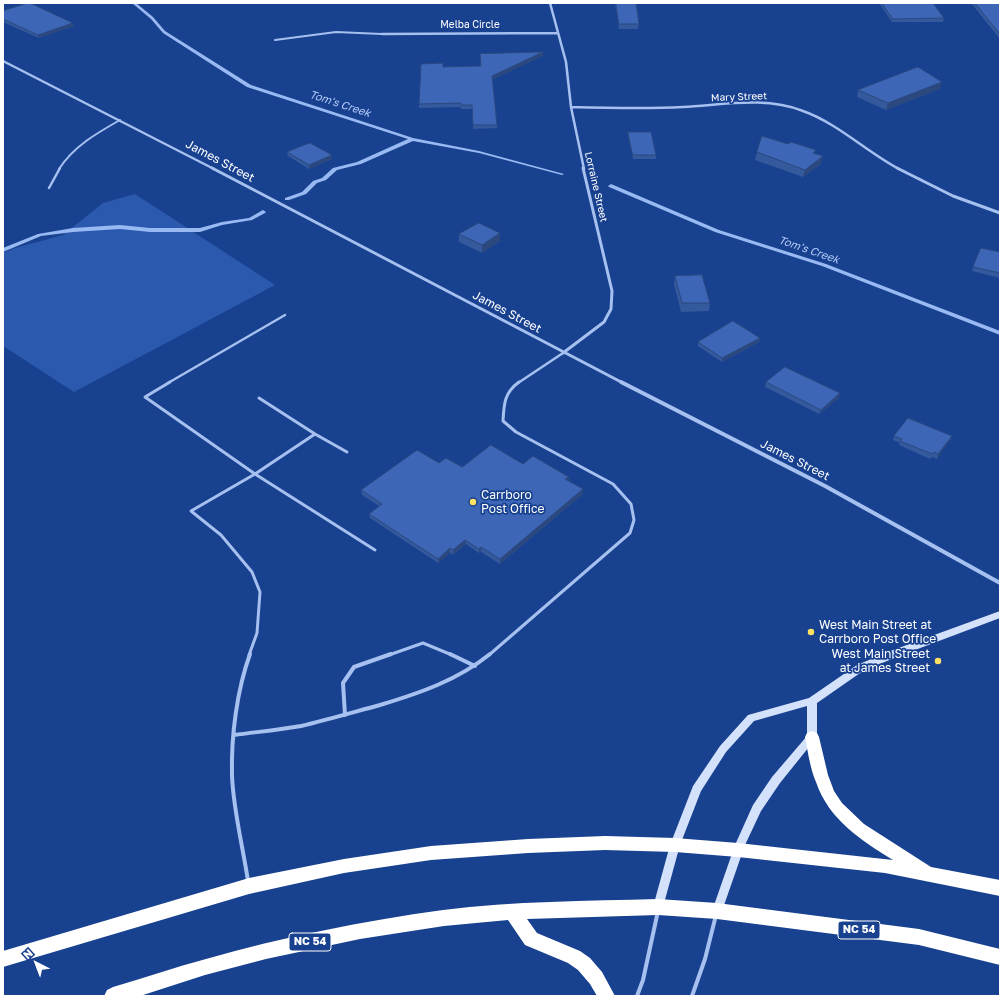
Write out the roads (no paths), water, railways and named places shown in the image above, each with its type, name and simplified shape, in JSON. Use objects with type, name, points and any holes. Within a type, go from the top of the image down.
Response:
[{"type":"highway","points":[[812,737],[822,781],[829,797],[839,810],[878,842],[930,874]]},
{"type":"highway","points":[[3,959],[249,886],[344,866],[431,853],[544,845],[605,843],[675,845],[831,859],[930,874],[1000,888]]},
{"type":"highway","name":"NC 54","points":[[113,996],[205,967],[281,948],[403,924],[444,918],[512,912],[658,907],[717,912],[919,937],[1000,957]]},
{"type":"highway","points":[[512,912],[531,939],[574,957],[584,964],[596,978],[606,996]]},
{"type":"main road","points":[[658,907],[675,845],[698,789],[723,749],[751,718],[812,700],[860,668],[1000,614]]},
{"type":"main road","points":[[717,912],[738,850],[756,808],[778,777],[812,737],[812,700]]},
{"type":"street","name":"Lorraine Street","points":[[550,3],[566,62],[571,107],[584,171],[612,291],[611,309],[604,322],[563,353]]},
{"type":"street","name":"Melba Circle","points":[[382,34],[558,33]]},
{"type":"street","name":"James Street","points":[[3,61],[120,120],[563,353],[825,486],[1000,583]]},
{"type":"street","name":"Mary Street","points":[[571,107],[648,108],[750,102],[791,107],[813,114],[830,122],[863,148],[904,172],[946,193],[1000,213]]},
{"type":"lane","points":[[275,40],[288,40],[335,32],[382,34]]},
{"type":"lane","points":[[48,188],[56,173],[75,148],[120,120]]},
{"type":"lane","points":[[285,315],[145,396],[255,474],[375,550]]},
{"type":"lane","points":[[234,735],[299,726],[345,715],[412,695],[446,682],[475,666],[508,640],[630,533],[634,520],[631,504],[613,484],[516,432],[503,421],[504,402],[511,388],[563,353]]},
{"type":"lane","points":[[259,398],[346,452]]},
{"type":"lane","points":[[249,886],[232,775],[234,735],[241,679],[257,633],[260,592],[252,572],[221,535],[191,512],[255,474],[316,434]]},
{"type":"lane","points":[[345,715],[343,683],[354,667],[423,643],[475,666]]},
{"type":"lane","points":[[637,996],[643,980],[658,907]]},
{"type":"lane","points":[[692,996],[705,959],[717,912]]},
{"type":"waterway","name":"Tom's Creek","points":[[134,3],[152,18],[164,32],[249,86],[412,139]]},
{"type":"waterway","points":[[287,199],[304,193],[315,182],[324,179],[335,169],[359,163],[412,139]]},
{"type":"waterway","name":"Tom's Creek","points":[[412,139],[479,152],[562,174]]},
{"type":"waterway","name":"Tom's Creek","points":[[611,186],[717,231],[824,265],[1000,333]]},
{"type":"waterway","points":[[3,250],[40,235],[73,230],[120,227],[150,230],[200,230],[250,219],[263,212]]},
{"type":"place","name":"Carrboro Post Office","points":[[473,502]]},
{"type":"place","name":"West Main Street at Carrboro Post Office","points":[[811,632]]},
{"type":"place","name":"West Main Street at James Street","points":[[938,661]]}]
